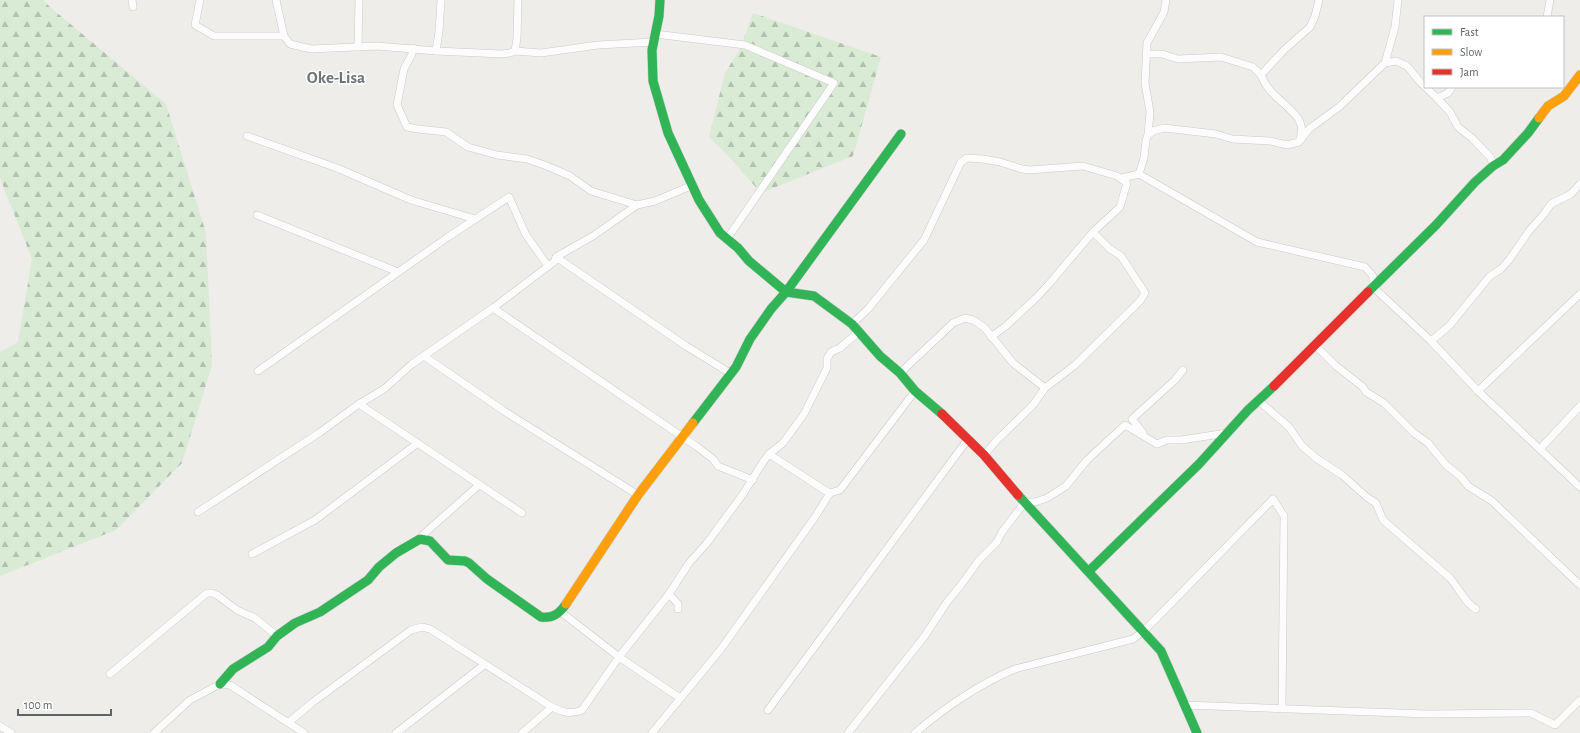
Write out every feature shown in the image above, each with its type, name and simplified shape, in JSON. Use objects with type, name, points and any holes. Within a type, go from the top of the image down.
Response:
[{"type":"street","points":[[200,0],[195,26],[214,36],[284,36]]},
{"type":"street","points":[[276,0],[284,36],[290,44],[311,49],[377,46],[436,51],[502,54],[514,51],[541,54],[654,38],[745,46],[834,83],[728,239]]},
{"type":"street","points":[[358,47],[359,0]]},
{"type":"street","points":[[436,51],[441,0]]},
{"type":"street","points":[[514,51],[517,38],[518,0]]},
{"type":"street","points":[[660,0],[659,16],[652,50],[653,81],[668,132],[699,200],[720,233],[738,248],[749,262],[786,292],[814,296],[855,327],[880,356],[900,373],[915,392],[945,416],[984,455],[1161,651],[1197,733]]},
{"type":"street","points":[[1139,174],[1144,158],[1150,112],[1145,83],[1148,43],[1164,12],[1166,0]]},
{"type":"street","points":[[1261,75],[1284,50],[1310,27],[1315,16],[1319,0]]},
{"type":"street","points":[[1385,63],[1395,27],[1398,0]]},
{"type":"street","points":[[1547,16],[1550,0]]},
{"type":"street","points":[[412,48],[412,54],[404,69],[397,105],[407,127],[446,132],[468,147],[497,155],[527,159],[570,176],[591,191],[637,205]]},
{"type":"street","points":[[1147,54],[1162,54],[1178,59],[1221,57],[1253,67],[1261,75],[1264,82],[1279,100],[1292,111],[1302,126],[1303,131],[1299,142]]},
{"type":"street","points":[[1148,135],[1153,131],[1164,128],[1216,134],[1232,139],[1270,141],[1287,145],[1299,142],[1309,129],[1339,107],[1385,63],[1396,60],[1407,66],[1424,86]]},
{"type":"street","points":[[1089,571],[1199,464],[1248,410],[1316,345],[1436,225],[1475,182],[1503,160],[1528,133],[1548,106],[1564,96],[1580,75]]},
{"type":"street","points":[[1426,88],[1450,112],[1458,127],[1472,138],[1491,158],[1494,166]]},
{"type":"street","points":[[1437,98],[1448,93],[1451,88]]},
{"type":"street","points":[[416,540],[425,539],[430,541],[448,560],[465,561],[469,563],[487,579],[541,617],[548,618],[561,612],[638,495],[706,403],[736,367],[761,322],[776,302],[786,292],[901,134]]},
{"type":"street","points":[[246,136],[337,168],[411,200],[475,219]]},
{"type":"street","points":[[289,722],[313,702],[416,628],[422,627],[430,629],[484,665],[552,707],[570,713],[582,710],[619,657],[669,594],[690,563],[707,543],[753,480],[769,454],[783,443],[804,414],[827,368],[827,359],[831,352],[840,348],[854,336],[855,327],[868,309],[924,240],[961,162],[967,158],[1000,162],[1029,170],[1083,166],[1122,178],[1139,174],[1257,242],[1365,267],[1372,276],[1373,287],[1431,341],[1478,390],[1580,487]]},
{"type":"street","points":[[991,337],[1006,326],[1049,284],[1092,232],[1120,207],[1127,184],[1122,178]]},
{"type":"street","points":[[1431,341],[1449,326],[1490,276],[1501,269],[1509,260],[1529,231],[1551,204],[1571,194],[1580,184]]},
{"type":"street","points":[[198,512],[319,433],[359,404],[384,389],[412,364],[493,308],[555,261],[556,258],[593,236],[637,205],[656,201],[693,185]]},
{"type":"street","points":[[258,372],[398,272],[509,197],[526,235],[548,266]]},
{"type":"street","points":[[257,215],[398,272]]},
{"type":"street","points":[[984,455],[997,440],[1033,405],[1045,388],[1075,365],[1140,301],[1145,293],[1122,256],[1110,249],[1092,232]]},
{"type":"street","points":[[556,258],[686,346],[730,373]]},
{"type":"street","points":[[1478,390],[1580,294]]},
{"type":"street","points":[[493,308],[682,437],[713,459],[718,466],[753,480]]},
{"type":"street","points":[[900,373],[953,323],[959,319],[965,318],[973,320],[984,327],[1013,363],[1045,388]]},
{"type":"street","points":[[1316,345],[1336,366],[1363,387],[1366,392],[1384,403],[1414,433],[1428,443],[1446,465],[1468,486],[1492,501],[1580,584]]},
{"type":"street","points":[[424,356],[504,411],[638,495]]},
{"type":"street","points":[[1157,444],[1139,430],[1132,419],[1175,380],[1183,370]]},
{"type":"street","points":[[656,731],[680,698],[721,649],[815,517],[830,493],[840,490],[915,392]]},
{"type":"street","points":[[1259,401],[1289,427],[1302,446],[1376,503],[1383,520],[1450,578],[1458,586],[1471,606],[1476,609]]},
{"type":"street","points":[[359,404],[522,513]]},
{"type":"street","points":[[1540,449],[1580,406]]},
{"type":"street","points":[[1025,502],[1036,502],[1047,498],[1066,486],[1087,460],[1126,425],[1157,444]]},
{"type":"street","points":[[1157,444],[1167,440],[1181,440],[1227,433]]},
{"type":"street","points":[[768,710],[968,440]]},
{"type":"street","points":[[252,554],[315,520],[418,443]]},
{"type":"street","points":[[769,454],[816,486],[830,493]]},
{"type":"street","points":[[156,731],[190,700],[220,684],[233,669],[268,647],[277,636],[294,623],[320,612],[368,580],[379,567],[396,553],[416,540],[480,485]]},
{"type":"street","points":[[915,733],[938,713],[1000,675],[1016,669],[1133,639],[1144,631],[1273,499],[1284,516],[1282,707]]},
{"type":"street","points":[[848,733],[924,637],[947,602],[962,585],[979,560],[997,542],[1002,532],[1025,502]]},
{"type":"street","points":[[110,674],[207,593],[217,595],[237,610],[255,618],[277,636]]},
{"type":"street","points":[[669,594],[678,604],[678,609]]},
{"type":"street","points":[[561,612],[619,657],[680,698]]},
{"type":"street","points":[[396,733],[484,665]]},
{"type":"street","points":[[220,684],[230,685],[304,733]]},
{"type":"street","points":[[1185,705],[1282,707],[1427,714],[1531,713],[1555,725],[1580,700]]},
{"type":"street","points":[[522,733],[552,707]]},
{"type":"street","points":[[0,726],[11,733]]},
{"type":"street","points":[[156,731],[166,733]]},
{"type":"green space","points":[[0,0],[43,0],[166,104],[206,233],[212,365],[182,463],[116,530],[0,576],[0,352],[18,342],[32,259],[0,178]]},
{"type":"green space","points":[[753,13],[881,57],[853,156],[761,193],[709,137],[725,73],[740,49]]},
{"type":"traffic: fast","points":[[660,0],[659,16],[652,50],[653,81],[668,133],[699,200],[720,233],[738,248],[749,261],[786,292],[814,296],[852,324],[880,356],[900,373],[915,391],[942,414]]},
{"type":"traffic: fast","points":[[1368,292],[1436,225],[1475,182],[1493,166],[1503,160],[1528,133],[1539,118]]},
{"type":"traffic: fast","points":[[693,423],[736,367],[750,339],[771,309],[786,292],[901,134]]},
{"type":"traffic: fast","points":[[1089,571],[1199,464],[1248,410],[1274,386]]},
{"type":"traffic: fast","points":[[1018,495],[1161,651],[1197,733]]},
{"type":"traffic: fast","points":[[220,684],[233,669],[268,647],[277,636],[295,623],[320,612],[368,580],[379,567],[396,553],[420,539],[430,541],[448,560],[465,561],[469,563],[487,579],[541,617],[556,615],[566,604]]},
{"type":"traffic: slow","points":[[1539,118],[1548,106],[1564,96],[1580,75]]},
{"type":"traffic: slow","points":[[566,604],[638,495],[693,423]]},
{"type":"traffic: jam","points":[[1274,386],[1368,292]]},
{"type":"traffic: jam","points":[[942,414],[984,455],[1018,495]]},
{"type":"district","name":"Oke-Lisa","points":[[336,77]]}]
